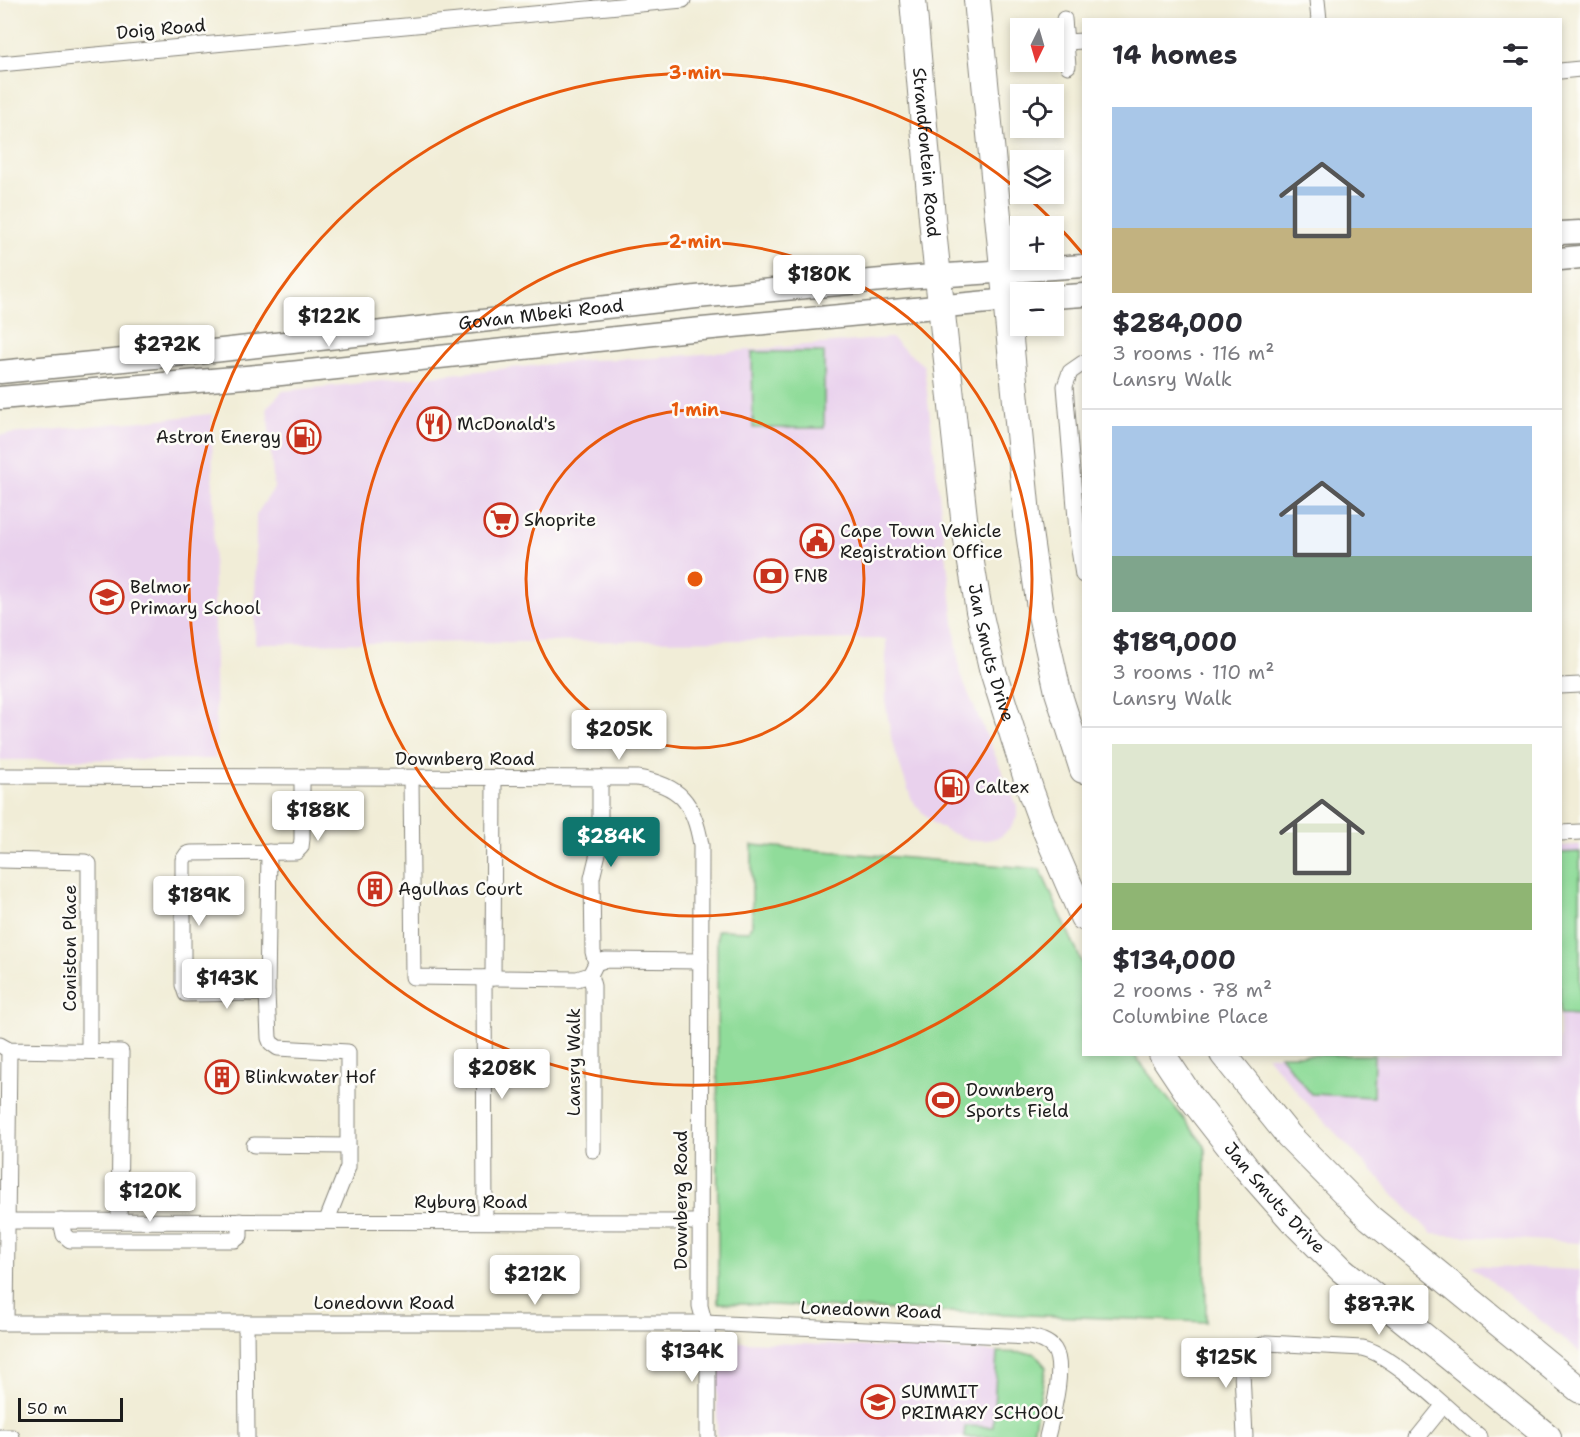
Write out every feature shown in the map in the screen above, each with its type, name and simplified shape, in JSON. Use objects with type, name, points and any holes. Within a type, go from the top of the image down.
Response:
[{"type":"main road","name":"Strandfontein Road","points":[[913,0],[941,305]]},
{"type":"main road","points":[[976,0],[1002,271],[1010,293]]},
{"type":"main road","points":[[1562,233],[1580,232]]},
{"type":"main road","points":[[1562,259],[1580,257]]},
{"type":"main road","name":"Govan Mbeki Road","points":[[0,372],[673,300],[939,276],[1082,266]]},
{"type":"main road","points":[[1064,296],[1082,295]]},
{"type":"main road","name":"Govan Mbeki Road","points":[[0,398],[281,374],[1010,299]]},
{"type":"main road","name":"Jan Smuts Drive","points":[[941,305],[965,528],[979,611],[992,668],[1042,822],[1082,915]]},
{"type":"main road","points":[[1015,336],[1028,525],[1036,585],[1058,692],[1082,767]]},
{"type":"main road","name":"Jan Smuts Drive","points":[[1163,1056],[1190,1096],[1247,1169],[1325,1254],[1548,1437]]},
{"type":"main road","points":[[1225,1056],[1289,1136],[1370,1218],[1580,1390]]},
{"type":"street","name":"Doig Road","points":[[0,64],[683,0]]},
{"type":"street","points":[[1317,0],[1318,18]]},
{"type":"street","points":[[1064,19],[1068,66]]},
{"type":"street","points":[[1066,42],[1082,41]]},
{"type":"street","points":[[1562,71],[1580,69]]},
{"type":"street","points":[[1082,364],[1070,372],[1065,386],[1082,569]]},
{"type":"street","points":[[1562,686],[1580,685]]},
{"type":"street","name":"Downberg Road","points":[[0,776],[637,778],[664,784],[683,798],[697,822],[701,845],[700,1306],[708,1336],[708,1437]]},
{"type":"street","points":[[267,993],[186,994],[183,985],[182,868],[184,857],[191,853],[296,852],[301,847],[302,777]]},
{"type":"street","points":[[411,778],[413,977],[577,979],[605,960],[701,961]]},
{"type":"street","name":"Lansry Walk","points":[[593,1150],[592,878],[600,845],[600,778]]},
{"type":"street","points":[[485,1221],[494,779]]},
{"type":"street","points":[[1562,833],[1580,832]]},
{"type":"street","points":[[269,852],[267,1033],[274,1046],[278,1048],[348,1052],[347,1172],[329,1211],[327,1221]]},
{"type":"street","name":"Coniston Place","points":[[0,860],[85,862],[89,864],[89,1051]]},
{"type":"street","points":[[3,1322],[5,1048],[121,1052],[119,1221]]},
{"type":"street","points":[[254,1145],[348,1146]]},
{"type":"street","name":"Ryburg Road","points":[[3,1221],[701,1222]]},
{"type":"street","points":[[61,1221],[64,1235],[70,1240],[235,1240],[240,1236],[240,1221]]},
{"type":"street","name":"Lonedown Road","points":[[3,1322],[704,1323],[1029,1337],[1042,1340],[1053,1348],[1058,1361],[1058,1376],[1047,1437]]},
{"type":"street","points":[[246,1323],[247,1437]]},
{"type":"street","points":[[1245,1437],[1242,1372],[1250,1350],[1267,1343],[1368,1349],[1382,1355],[1480,1437]]},
{"type":"street","points":[[1418,1437],[1443,1406]]},
{"type":"street","points":[[0,1437],[12,1437]]},
{"type":"shaded area","points":[[891,338],[924,366],[960,674],[1017,806],[1017,817],[1010,829],[1000,837],[971,840],[948,832],[933,823],[911,798],[892,742],[886,706],[886,639],[255,644],[256,515],[274,488],[267,407],[283,391],[589,360],[655,358]]},
{"type":"shaded area","name":"Belmor Primary School","points":[[212,414],[216,759],[0,760],[0,435]]},
{"type":"shaded area","points":[[1580,845],[1580,1243],[1432,1234],[1302,1098],[1267,1056],[1562,1056],[1562,846]]},
{"type":"shaded area","points":[[1471,1265],[1580,1270],[1580,1353],[1576,1349]]},
{"type":"shaded area","name":"SUMMIT PRIMARY SCHOOL","points":[[717,1341],[1034,1353],[1046,1367],[1032,1437],[717,1437]]},
{"type":"green space","points":[[752,352],[824,352],[824,428],[753,428]]},
{"type":"green space","name":"Downberg Sports Field","points":[[752,845],[1040,869],[1082,963],[1082,1056],[1135,1056],[1205,1146],[1206,1322],[718,1303],[717,930],[749,931],[752,927]]},
{"type":"green space","points":[[1580,852],[1580,1015],[1562,1014],[1562,853]]},
{"type":"green space","points":[[1281,1056],[1374,1056],[1373,1097],[1311,1094]]},
{"type":"green space","points":[[997,1352],[1034,1353],[1046,1367],[1032,1437],[964,1437],[965,1426],[993,1427]]},
{"type":"place","name":"McDonald's","points":[[434,424]]},
{"type":"place","name":"Astron Energy","points":[[304,437]]},
{"type":"place","name":"Shoprite","points":[[501,520]]},
{"type":"place","name":"Cape Town Vehicle Registration Office","points":[[817,541]]},
{"type":"place","name":"FNB","points":[[771,576]]},
{"type":"place","name":"Belmor Primary School","points":[[107,597]]},
{"type":"place","name":"Caltex","points":[[952,787]]},
{"type":"place","name":"Agulhas Court","points":[[375,889]]},
{"type":"place","name":"Blinkwater Hof","points":[[222,1077]]},
{"type":"place","name":"Downberg Sports Field","points":[[943,1100]]},
{"type":"place","name":"SUMMIT PRIMARY SCHOOL","points":[[878,1402]]}]
